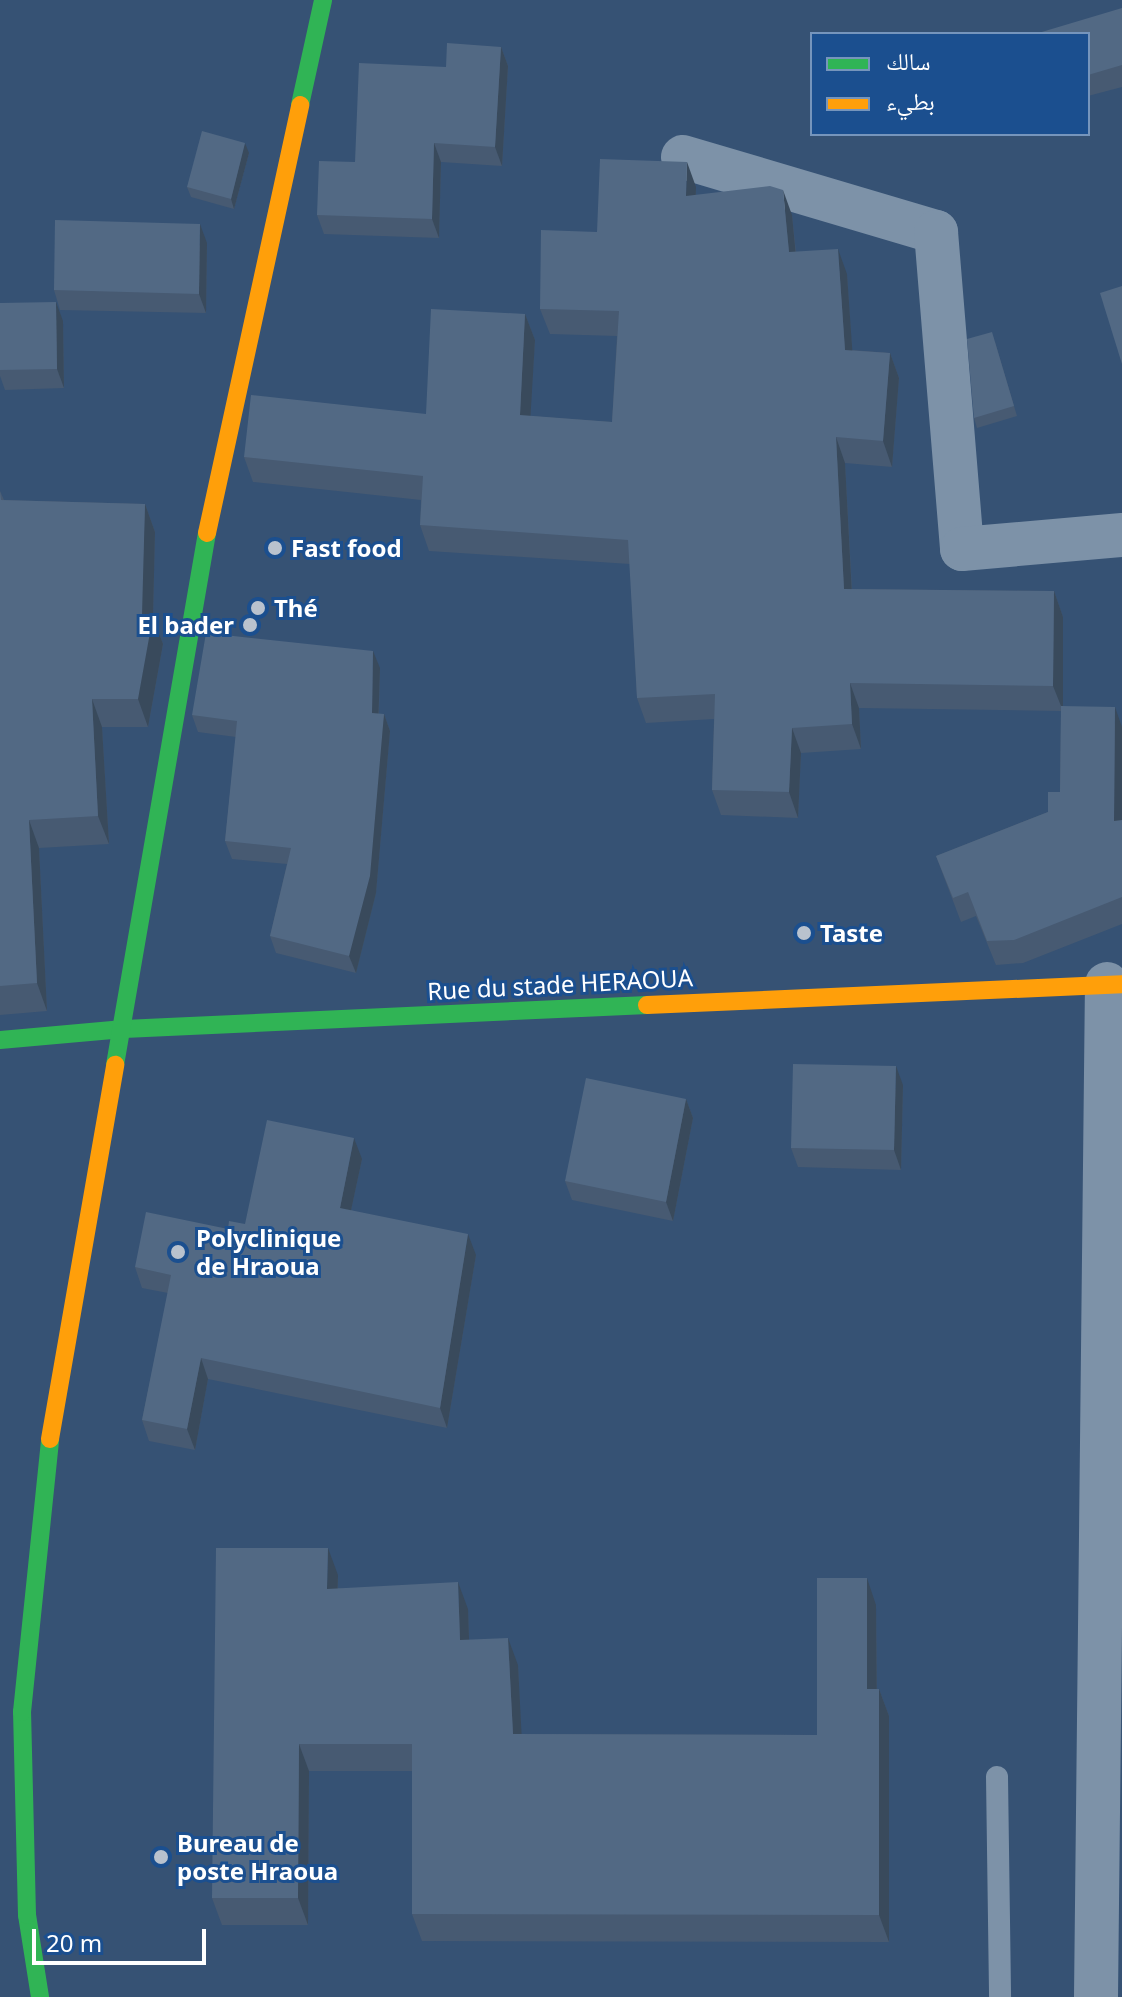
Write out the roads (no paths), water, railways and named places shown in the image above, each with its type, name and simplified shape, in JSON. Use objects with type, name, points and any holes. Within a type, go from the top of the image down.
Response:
[{"type":"street","points":[[40,1997],[27,1915],[22,1712],[47,1455],[124,1029],[220,461],[323,0]]},
{"type":"street","points":[[683,157],[936,232],[962,549],[1122,535]]},
{"type":"street","points":[[1096,1997],[1115,984]]},
{"type":"street","name":"Rue du stade HERAOUA","points":[[0,1040],[124,1029],[1115,984]]},
{"type":"lane","points":[[997,1777],[1000,1997]]},
{"type":"place","name":"Fast food","points":[[275,548]]},
{"type":"place","name":"Thé","points":[[258,608]]},
{"type":"place","name":"El bader","points":[[250,625]]},
{"type":"place","name":"Taste","points":[[804,933]]},
{"type":"place","name":"Polyclinique de Hraoua","points":[[178,1252]]},
{"type":"place","name":"Bureau de poste Hraoua","points":[[161,1857]]}]
